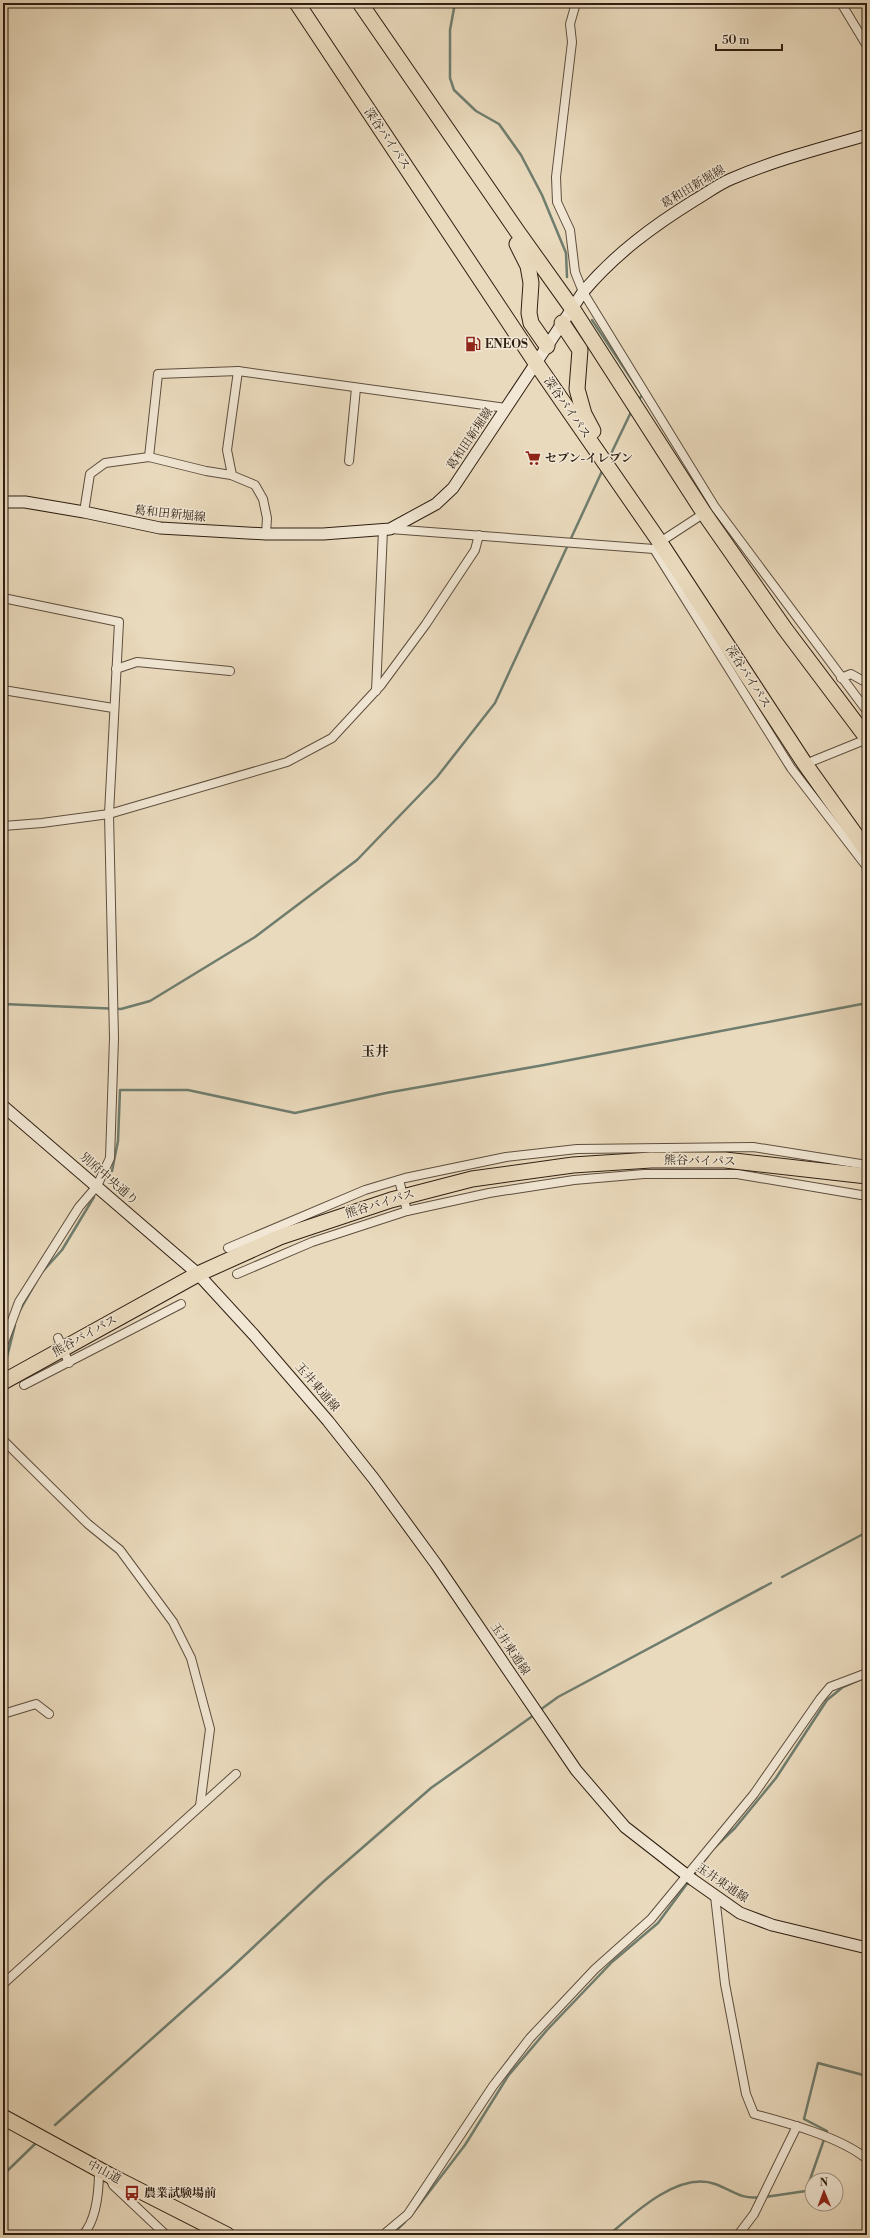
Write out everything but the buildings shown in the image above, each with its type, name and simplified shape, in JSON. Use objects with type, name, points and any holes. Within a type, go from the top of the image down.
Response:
[{"type":"highway","name":"深谷バイパス","points":[[296,3],[536,363],[604,461],[656,545],[798,766],[867,851]]},
{"type":"highway","points":[[360,3],[517,231],[572,308],[635,405],[710,510],[785,630],[867,739]]},
{"type":"highway","points":[[517,231],[515,241],[528,266],[530,278],[529,313],[531,323],[547,346]]},
{"type":"highway","points":[[562,323],[580,350],[577,389],[584,414],[597,439],[604,461]]},
{"type":"highway","name":"熊谷バイパス","points":[[3,1382],[61,1343],[198,1274],[280,1237],[405,1204],[472,1179],[575,1170],[651,1160],[725,1160],[793,1168]]},
{"type":"highway","points":[[793,1168],[823,1170],[867,1176]]},
{"type":"highway","points":[[793,1168],[867,1185]]},
{"type":"highway","name":"中山道","points":[[3,2117],[104,2172],[227,2235]]},
{"type":"street","points":[[576,3],[570,24],[572,42],[556,176],[557,202],[570,230],[575,272],[583,292],[710,510],[867,711]]},
{"type":"street","points":[[841,3],[867,46]]},
{"type":"street","name":"葛和田新堀線","points":[[3,502],[25,502],[84,512],[160,528],[266,534],[323,534],[387,530],[436,504],[453,488],[583,292],[612,261],[653,227],[729,180],[760,167],[867,135]]},
{"type":"street","points":[[149,457],[158,374],[238,371],[506,408]]},
{"type":"street","points":[[232,475],[227,450],[238,371]]},
{"type":"street","points":[[349,461],[356,388]]},
{"type":"street","points":[[84,512],[90,474],[105,463],[149,457],[232,475],[255,485],[263,499],[267,518],[266,534]]},
{"type":"street","points":[[376,691],[387,530],[479,535],[576,543],[656,545],[710,510]]},
{"type":"street","points":[[3,826],[42,824],[110,814],[287,762],[332,738],[376,691],[446,594],[475,550],[479,535]]},
{"type":"street","points":[[3,598],[118,622],[113,708],[110,814],[114,1019],[110,1158],[97,1186],[79,1207],[31,1281],[19,1302],[3,1345]]},
{"type":"street","points":[[116,669],[137,662],[230,671]]},
{"type":"street","points":[[841,678],[851,674],[867,683]]},
{"type":"street","points":[[3,690],[113,708]]},
{"type":"street","points":[[867,739],[798,766],[867,867]]},
{"type":"street","name":"別府中央通り","points":[[3,1106],[198,1274]]},
{"type":"street","points":[[228,1248],[365,1190],[399,1180],[506,1157],[577,1149],[753,1147],[867,1165]]},
{"type":"street","points":[[577,1149],[575,1170],[644,1174],[737,1174],[867,1196]]},
{"type":"street","points":[[237,1274],[405,1204],[399,1180]]},
{"type":"street","name":"玉井東通線","points":[[198,1274],[254,1335],[328,1421],[374,1478],[436,1564],[576,1770],[625,1826],[688,1877],[740,1913],[772,1925],[867,1948]]},
{"type":"street","points":[[24,1385],[69,1364],[180,1304]]},
{"type":"street","points":[[61,1343],[69,1364]]},
{"type":"street","points":[[3,1440],[88,1524],[120,1550],[173,1622],[191,1658],[210,1729],[200,1806]]},
{"type":"street","points":[[383,2235],[408,2214],[492,2086],[530,2038],[595,1969],[651,1919],[688,1877],[754,1794],[820,1698],[830,1687],[867,1673]]},
{"type":"street","points":[[3,1714],[36,1704],[49,1714]]},
{"type":"street","points":[[3,1984],[236,1774]]},
{"type":"street","points":[[715,1896],[725,1984],[746,2094],[754,2114],[797,2126],[857,2151],[867,2160]]},
{"type":"street","points":[[738,2235],[754,2214],[797,2126]]},
{"type":"street","points":[[83,2235],[89,2229],[104,2172]]},
{"type":"street","points":[[104,2172],[113,2185],[166,2235]]},
{"type":"waterway","points":[[455,3],[450,30],[450,78],[454,90],[476,111],[499,124],[521,155],[542,195],[566,253],[567,277]]},
{"type":"waterway","points":[[592,320],[642,395],[638,401]]},
{"type":"waterway","points":[[609,458],[632,410]]},
{"type":"waterway","points":[[3,1004],[121,1009],[150,1001],[255,937],[357,860],[437,777],[495,703],[603,469]]},
{"type":"waterway","points":[[112,1171],[118,1141],[120,1090],[188,1090],[295,1113],[386,1093],[544,1065],[867,1003]]},
{"type":"waterway","points":[[43,1271],[62,1250],[94,1197]]},
{"type":"waterway","points":[[19,1312],[40,1275]]},
{"type":"waterway","points":[[7,1357],[15,1325]]},
{"type":"waterway","points":[[782,1577],[867,1532]]},
{"type":"waterway","points":[[540,1710],[558,1697],[771,1583]]},
{"type":"waterway","points":[[714,1848],[735,1828],[776,1778],[827,1700],[843,1687],[866,1677]]},
{"type":"waterway","points":[[55,2125],[230,1969],[323,1882],[431,1788],[534,1715]]},
{"type":"waterway","points":[[693,1875],[708,1856]]},
{"type":"waterway","points":[[410,2217],[465,2145],[508,2076],[547,2030],[612,1962],[658,1923],[689,1881]]},
{"type":"waterway","points":[[765,2197],[806,2191],[827,2131],[804,2119],[818,2063],[867,2076]]},
{"type":"waterway","points":[[3,2175],[37,2142]]},
{"type":"waterway","points":[[609,2235],[658,2196],[687,2183],[701,2182],[715,2184],[742,2196],[753,2198],[760,2197]]},
{"type":"waterway","points":[[391,2235],[405,2222]]},
{"type":"place","name":"ENEOS","points":[[473,344]]},
{"type":"place","name":"セブン-イレブン","points":[[533,458]]},
{"type":"place","name":"農業試験場前","points":[[132,2193]]},
{"type":"district","name":"玉井","points":[[375,1052]]}]
